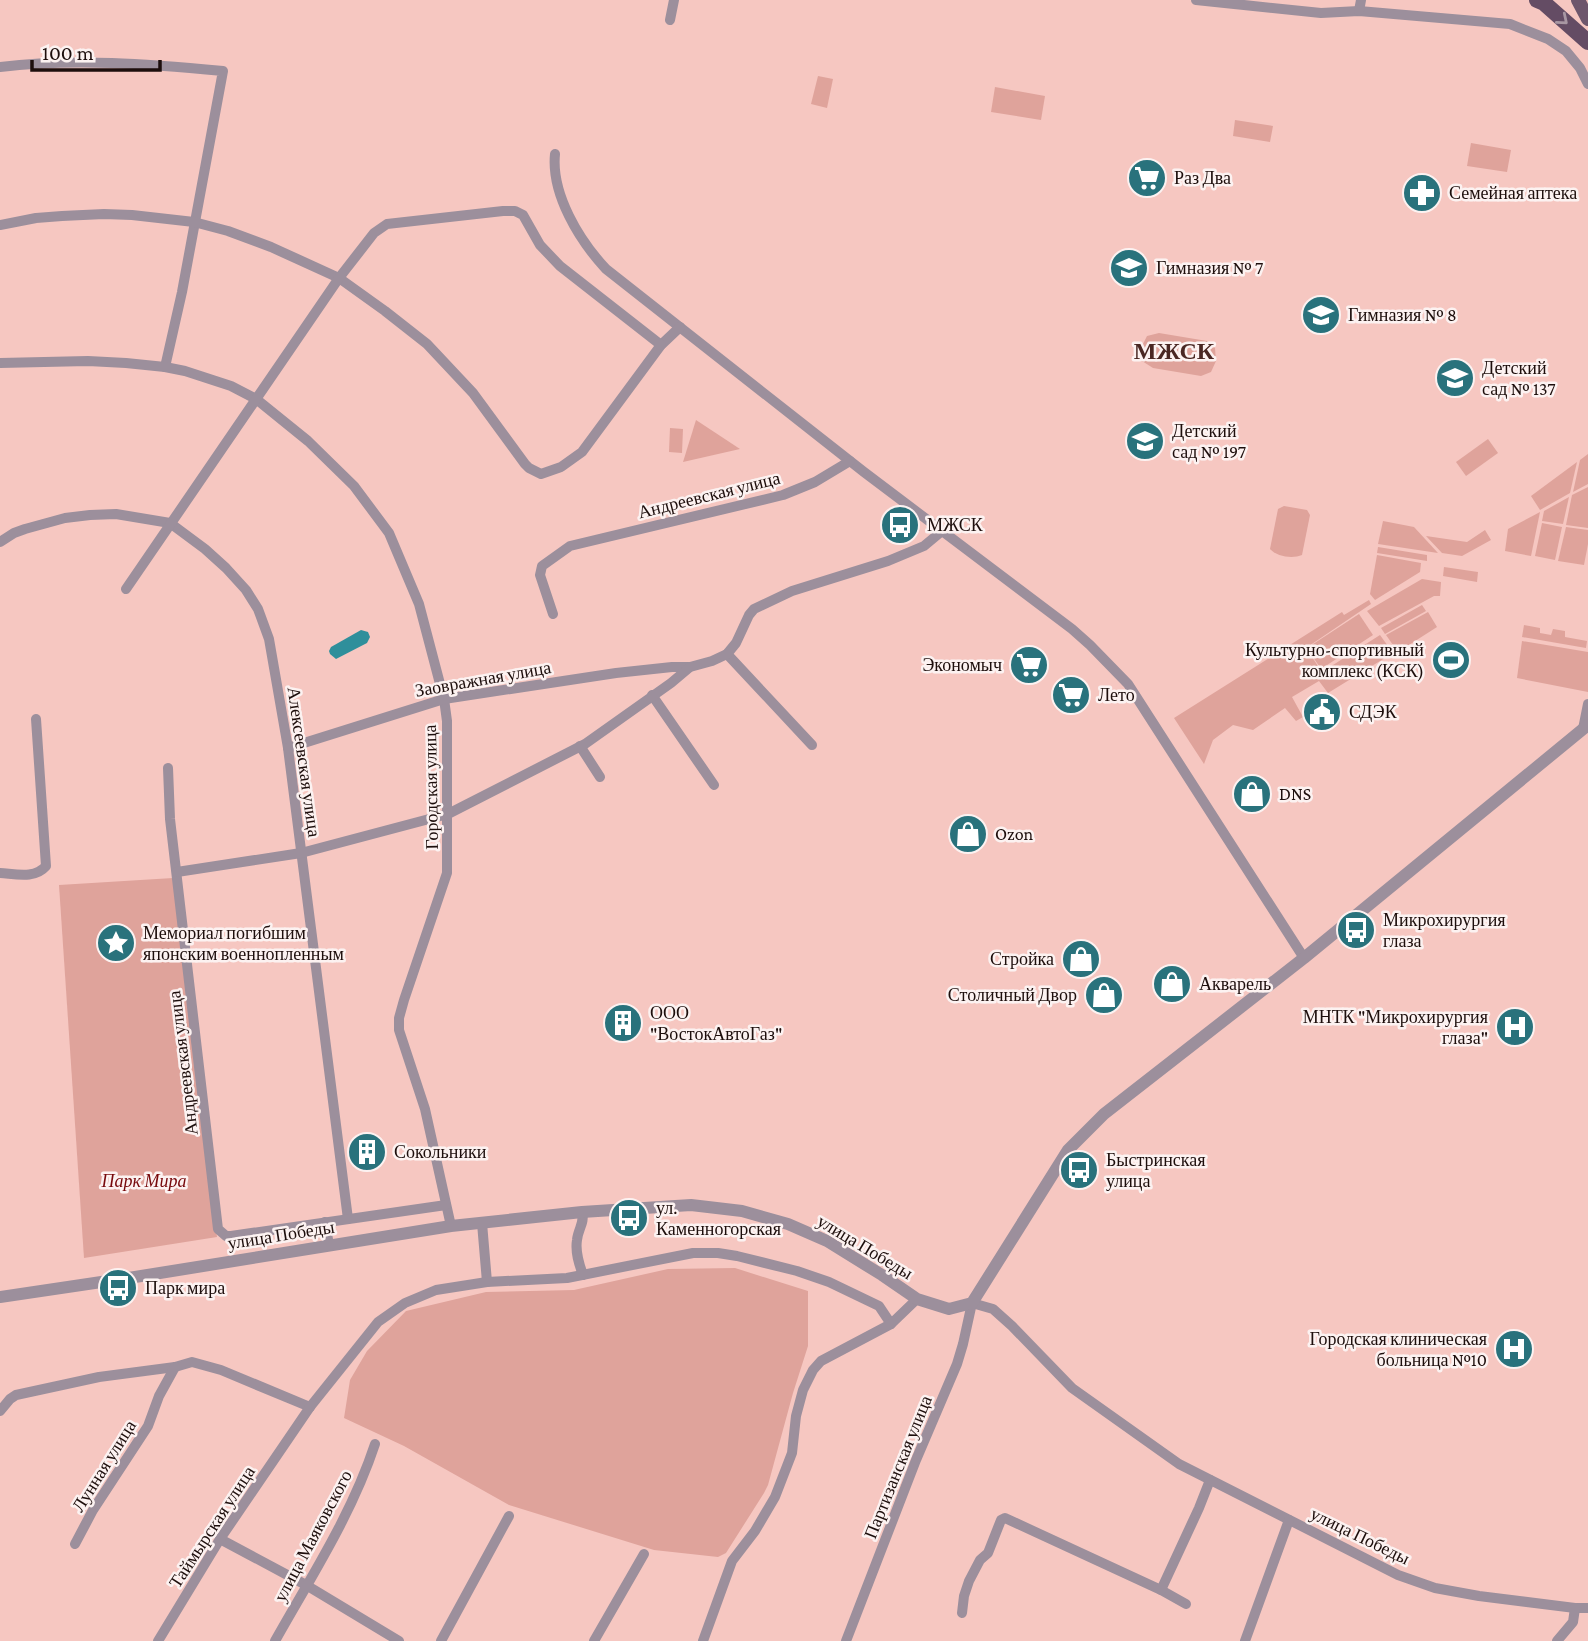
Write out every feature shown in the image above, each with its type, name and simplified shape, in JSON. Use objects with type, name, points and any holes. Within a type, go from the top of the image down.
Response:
[{"type":"highway","points":[[1537,0],[1544,3],[1588,42]]},
{"type":"main road","points":[[1578,0],[1588,19]]},
{"type":"street","points":[[670,20],[674,0]]},
{"type":"street","points":[[1196,0],[1321,13],[1360,5],[1510,24],[1548,39],[1566,51],[1580,68],[1588,84]]},
{"type":"street","points":[[0,67],[96,62],[223,71],[182,292],[165,367]]},
{"type":"street","points":[[555,154],[557,180],[565,210],[597,260],[850,461],[1072,629],[1128,684],[1304,958]]},
{"type":"street","points":[[126,589],[339,278],[374,233],[387,224],[516,211],[523,215],[540,245],[559,266],[661,345]]},
{"type":"street","points":[[0,225],[36,218],[104,214],[194,222],[271,247],[339,278],[426,344],[473,393],[519,457],[529,468],[541,474],[561,467],[582,453],[661,345],[680,327]]},
{"type":"street","name":"Городская улица","points":[[0,364],[88,361],[126,363],[185,371],[231,386],[256,398],[308,441],[354,486],[389,533],[419,604],[444,699],[447,721],[447,873],[404,1000],[399,1030],[425,1109],[451,1226]]},
{"type":"street","name":"Андреевская улица","points":[[553,614],[540,575],[541,569],[570,546],[783,495],[816,482],[850,461]]},
{"type":"street","name":"Алексеевская улица","points":[[0,542],[25,529],[65,518],[90,515],[116,514],[170,523],[226,568],[246,590],[258,609],[269,639],[288,748],[348,1219]]},
{"type":"street","points":[[177,872],[301,852],[448,814],[576,748],[690,667],[727,654],[754,609],[792,591],[888,561],[924,546],[942,531]]},
{"type":"street","points":[[727,654],[812,745]]},
{"type":"street","name":"Заовражная улица","points":[[288,748],[444,699],[616,673],[690,667]]},
{"type":"street","points":[[652,695],[714,785]]},
{"type":"street","points":[[972,1303],[1068,1150],[1104,1114],[1304,958],[1585,727],[1588,704]]},
{"type":"street","points":[[0,873],[34,875],[46,866],[36,719]]},
{"type":"street","points":[[576,748],[600,777]]},
{"type":"street","name":"Андреевская улица","points":[[168,768],[170,819],[218,1229],[231,1237],[325,1222]]},
{"type":"street","points":[[329,1245],[325,1222],[446,1205]]},
{"type":"street","name":"улица Победы","points":[[0,1297],[451,1226],[582,1212],[691,1205],[742,1211],[788,1224],[827,1241],[917,1299],[949,1309],[972,1303],[993,1309],[1072,1388],[1179,1464],[1398,1575],[1435,1588],[1479,1596],[1588,1608]]},
{"type":"street","points":[[582,1212],[583,1221],[577,1242],[583,1275]]},
{"type":"street","points":[[482,1223],[487,1282]]},
{"type":"street","name":"Таймырская улица","points":[[158,1641],[220,1539],[293,1430],[377,1322],[405,1303],[436,1290],[487,1282],[567,1278],[693,1254],[718,1253],[797,1271],[829,1282],[879,1306],[891,1324]]},
{"type":"street","points":[[703,1641],[732,1561],[755,1531],[775,1497],[792,1453],[796,1416],[803,1391],[813,1370],[821,1361],[891,1324],[917,1299]]},
{"type":"street","name":"Партизанская улица","points":[[846,1641],[916,1460],[957,1364],[972,1303]]},
{"type":"street","points":[[0,1411],[16,1395],[99,1377],[175,1367],[192,1362],[310,1407]]},
{"type":"street","name":"Лунная улица","points":[[75,1544],[93,1510],[148,1426],[159,1396],[175,1367]]},
{"type":"street","name":"улица Маяковского","points":[[275,1641],[342,1522],[374,1444]]},
{"type":"street","points":[[1161,1590],[1210,1480]]},
{"type":"street","points":[[441,1641],[509,1516]]},
{"type":"street","points":[[962,1613],[964,1596],[974,1570],[988,1553],[1001,1520],[1006,1518],[1186,1604]]},
{"type":"street","points":[[1245,1641],[1289,1520]]},
{"type":"street","points":[[220,1539],[399,1641]]},
{"type":"street","points":[[594,1641],[644,1554]]},
{"type":"street","points":[[1557,1641],[1573,1622],[1575,1608]]},
{"type":"green space","points":[[818,76],[833,79],[827,108],[811,104]]},
{"type":"green space","points":[[995,87],[1045,96],[1041,120],[991,112]]},
{"type":"green space","points":[[1235,120],[1273,126],[1270,142],[1233,136]]},
{"type":"green space","points":[[1471,143],[1511,150],[1507,172],[1467,166]]},
{"type":"green space","points":[[1159,333],[1207,341],[1215,348],[1216,361],[1211,372],[1201,376],[1153,368],[1142,361],[1141,348],[1147,336]]},
{"type":"green space","points":[[696,420],[740,449],[683,462]]},
{"type":"green space","points":[[670,428],[683,429],[682,453],[669,452]]},
{"type":"green space","points":[[1488,439],[1498,453],[1466,476],[1456,462]]},
{"type":"green space","points":[[1588,454],[1588,484],[1573,492],[1580,460]]},
{"type":"green space","points":[[1577,462],[1570,493],[1540,510],[1531,496]]},
{"type":"green space","points":[[1588,487],[1588,528],[1566,525],[1572,495]]},
{"type":"green space","points":[[1569,497],[1563,524],[1542,521],[1544,511]]},
{"type":"green space","points":[[1284,506],[1307,510],[1310,515],[1302,555],[1290,557],[1270,549],[1278,509]]},
{"type":"green space","points":[[1540,512],[1531,556],[1505,551],[1508,529]]},
{"type":"green space","points":[[1383,521],[1414,527],[1438,553],[1378,544]]},
{"type":"green space","points":[[1542,523],[1562,527],[1555,560],[1535,556]]},
{"type":"green space","points":[[1566,527],[1588,530],[1584,565],[1558,561]]},
{"type":"green space","points":[[1485,530],[1491,540],[1462,556],[1442,553],[1426,536],[1467,542]]},
{"type":"green space","points":[[1378,547],[1427,555],[1427,561],[1377,553]]},
{"type":"green space","points":[[1377,555],[1421,563],[1420,572],[1375,600],[1370,594]]},
{"type":"green space","points":[[1444,567],[1478,572],[1477,582],[1443,576]]},
{"type":"green space","points":[[1422,579],[1441,582],[1440,596],[1434,596],[1379,626],[1367,611]]},
{"type":"green space","points":[[1369,600],[1371,604],[1306,648],[1322,672],[1380,635],[1393,653],[1328,693],[1319,681],[1292,697],[1303,717],[1296,721],[1285,708],[1253,730],[1233,725],[1213,740],[1204,764],[1174,718],[1342,612],[1344,615]]},
{"type":"green space","points":[[1422,605],[1426,611],[1385,634],[1381,628]]},
{"type":"green space","points":[[1428,612],[1437,627],[1398,652],[1386,635]]},
{"type":"green space","points":[[1359,614],[1373,635],[1321,669],[1307,648]]},
{"type":"green space","points":[[1524,625],[1540,628],[1540,633],[1551,635],[1553,629],[1565,631],[1565,637],[1587,641],[1586,648],[1522,637]]},
{"type":"green space","points":[[1522,641],[1588,652],[1588,692],[1517,678]]},
{"type":"green space","name":"Парк Мира","points":[[173,878],[217,1237],[84,1258],[59,885]]},
{"type":"green space","points":[[735,1268],[808,1291],[808,1346],[768,1485],[726,1553],[718,1557],[654,1550],[509,1505],[404,1446],[344,1418],[350,1380],[367,1351],[406,1311],[486,1292],[574,1290],[668,1269]]},
{"type":"water","points":[[361,630],[368,632],[370,637],[367,643],[336,659],[330,654],[331,647]]},
{"type":"place","name":"Раз Два","points":[[1147,178]]},
{"type":"place","name":"Семейная аптека","points":[[1422,193]]},
{"type":"place","name":"Гимназия № 7","points":[[1129,268]]},
{"type":"place","name":"Гимназия № 8","points":[[1321,315]]},
{"type":"place","name":"Детский сад № 137","points":[[1455,378]]},
{"type":"place","name":"Детский сад № 197","points":[[1145,441]]},
{"type":"place","name":"МЖСК","points":[[900,525]]},
{"type":"place","name":"Культурно-спортивный комплекс (КСК)","points":[[1451,660]]},
{"type":"place","name":"Экономыч","points":[[1029,665]]},
{"type":"place","name":"Лето","points":[[1071,695]]},
{"type":"place","name":"СДЭК","points":[[1322,712]]},
{"type":"place","name":"DNS","points":[[1252,794]]},
{"type":"place","name":"Ozon","points":[[968,834]]},
{"type":"place","name":"Микрохирургия глаза","points":[[1356,930]]},
{"type":"place","name":"Мемориал погибшим японским военнопленным","points":[[116,943]]},
{"type":"place","name":"Стройка","points":[[1081,959]]},
{"type":"place","name":"Акварель","points":[[1172,984]]},
{"type":"place","name":"Столичный Двор","points":[[1104,995]]},
{"type":"place","name":"ООО \"ВостокАвтоГаз\"","points":[[623,1023]]},
{"type":"place","name":"МНТК \"Микрохирургия глаза\"","points":[[1515,1027]]},
{"type":"place","name":"Сокольники","points":[[367,1152]]},
{"type":"place","name":"Быстринская улица","points":[[1079,1170]]},
{"type":"place","name":"ул. Каменногорская","points":[[629,1218]]},
{"type":"place","name":"Парк мира","points":[[118,1288]]},
{"type":"place","name":"Городская клиническая больница №10","points":[[1514,1349]]},
{"type":"district","name":"МЖСК","points":[[1174,350]]}]
